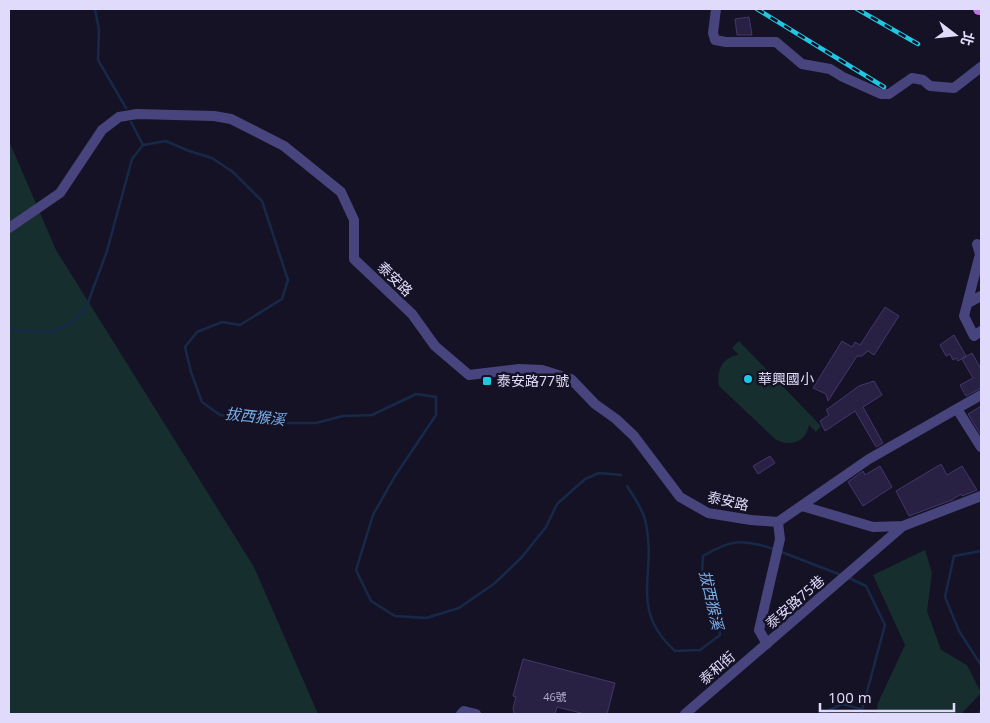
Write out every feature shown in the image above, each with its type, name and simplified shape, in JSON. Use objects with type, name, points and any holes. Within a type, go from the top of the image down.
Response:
[{"type":"street","points":[[716,9],[713,33],[715,40],[726,42],[776,42],[802,64],[830,69],[850,81],[881,94],[889,94],[912,78],[922,80],[930,86],[954,88],[981,67]]},
{"type":"street","name":"泰安路","points":[[9,228],[60,193],[102,130],[119,117],[137,114],[231,119],[284,146],[341,192],[354,220],[354,259],[406,308],[435,346],[468,376],[519,369],[542,370],[571,379],[595,404],[616,419],[634,436],[680,497],[708,513],[778,522]]},
{"type":"street","points":[[978,244],[980,254],[964,316],[974,336],[981,331]]},
{"type":"street","points":[[968,303],[981,296]]},
{"type":"street","points":[[768,644],[760,630],[780,538],[778,522],[868,459],[981,395]]},
{"type":"street","points":[[957,409],[981,447]]},
{"type":"street","points":[[802,506],[873,527],[903,526],[981,496]]},
{"type":"street","name":"泰安路75巷","points":[[768,644],[903,526]]},
{"type":"street","name":"泰和街","points":[[685,714],[768,644]]},
{"type":"street","points":[[462,713],[476,714]]},
{"type":"green space","points":[[9,141],[56,250],[254,567],[318,714],[9,714]]},
{"type":"green space","points":[[739,341],[821,426],[816,432],[809,425],[804,436],[796,442],[786,443],[775,439],[719,386],[718,380],[722,365],[729,358],[739,355],[732,348]]},
{"type":"green space","points":[[925,550],[932,573],[927,611],[941,650],[967,665],[981,693],[961,714],[876,714],[878,703],[905,645],[873,575]]},
{"type":"building","points":[[749,17],[752,35],[737,35],[735,19]]},
{"type":"building","points":[[885,307],[899,316],[874,355],[868,351],[862,356],[857,356],[828,401],[826,394],[813,388],[842,341],[852,347],[855,342],[860,345]]},
{"type":"building","points":[[954,335],[966,356],[958,361],[956,358],[953,360],[950,354],[946,356],[940,345]]},
{"type":"building","points":[[972,353],[981,369],[981,388],[966,396],[960,385],[973,378],[962,359]]},
{"type":"building","points":[[874,381],[882,395],[863,407],[883,443],[876,447],[855,411],[825,431],[820,421],[829,415],[826,410],[859,386]]},
{"type":"building","points":[[981,406],[981,435],[968,414]]},
{"type":"building","points":[[770,456],[775,463],[758,474],[753,466]]},
{"type":"building","points":[[941,464],[947,475],[962,466],[977,490],[962,496],[961,494],[952,500],[909,516],[896,491]]},
{"type":"building","points":[[880,466],[892,487],[863,506],[848,482],[863,471],[865,475]]},
{"type":"building","points":[[523,659],[615,683],[607,714],[585,714],[557,707],[555,714],[514,714],[513,708],[516,697],[513,696]]},
{"type":"waterway","points":[[95,9],[99,30],[98,60],[126,108]]},
{"type":"waterway","points":[[131,122],[143,145]]},
{"type":"waterway","name":"拔西猴溪","points":[[9,330],[51,332],[70,324],[86,308],[107,251],[132,159],[143,145],[166,141],[212,158],[233,172],[262,201],[288,280],[282,299],[240,325],[222,322],[197,332],[185,347],[191,372],[202,402],[220,415],[289,423],[316,423],[343,416],[372,415],[416,394],[436,397],[436,415],[395,476],[373,515],[356,570],[371,601],[395,616],[426,618],[459,608],[495,583],[522,557],[546,527],[557,504],[585,479],[599,473],[621,475]]},
{"type":"waterway","name":"拔西猴溪","points":[[627,486],[636,499],[646,524],[649,559],[647,590],[652,620],[661,635],[675,651],[700,650],[720,635],[718,616],[702,573],[703,556],[722,546],[737,542],[754,543],[774,549]]},
{"type":"waterway","name":"拔西猴溪","points":[[779,551],[841,575]]},
{"type":"waterway","name":"拔西猴溪","points":[[981,551],[954,556],[945,597],[959,631],[981,665]]},
{"type":"waterway","name":"拔西猴溪","points":[[849,578],[866,586],[885,625],[861,714]]},
{"type":"waterway","points":[[821,714],[842,704],[861,709]]},
{"type":"waterway","name":"拔西猴溪","points":[[978,714],[981,711]]},
{"type":"railway","points":[[757,9],[884,87]]},
{"type":"railway","points":[[857,9],[918,44]]},
{"type":"place","name":"華興國小","points":[[748,379]]},
{"type":"place","name":"泰安路77號","points":[[487,381]]}]
